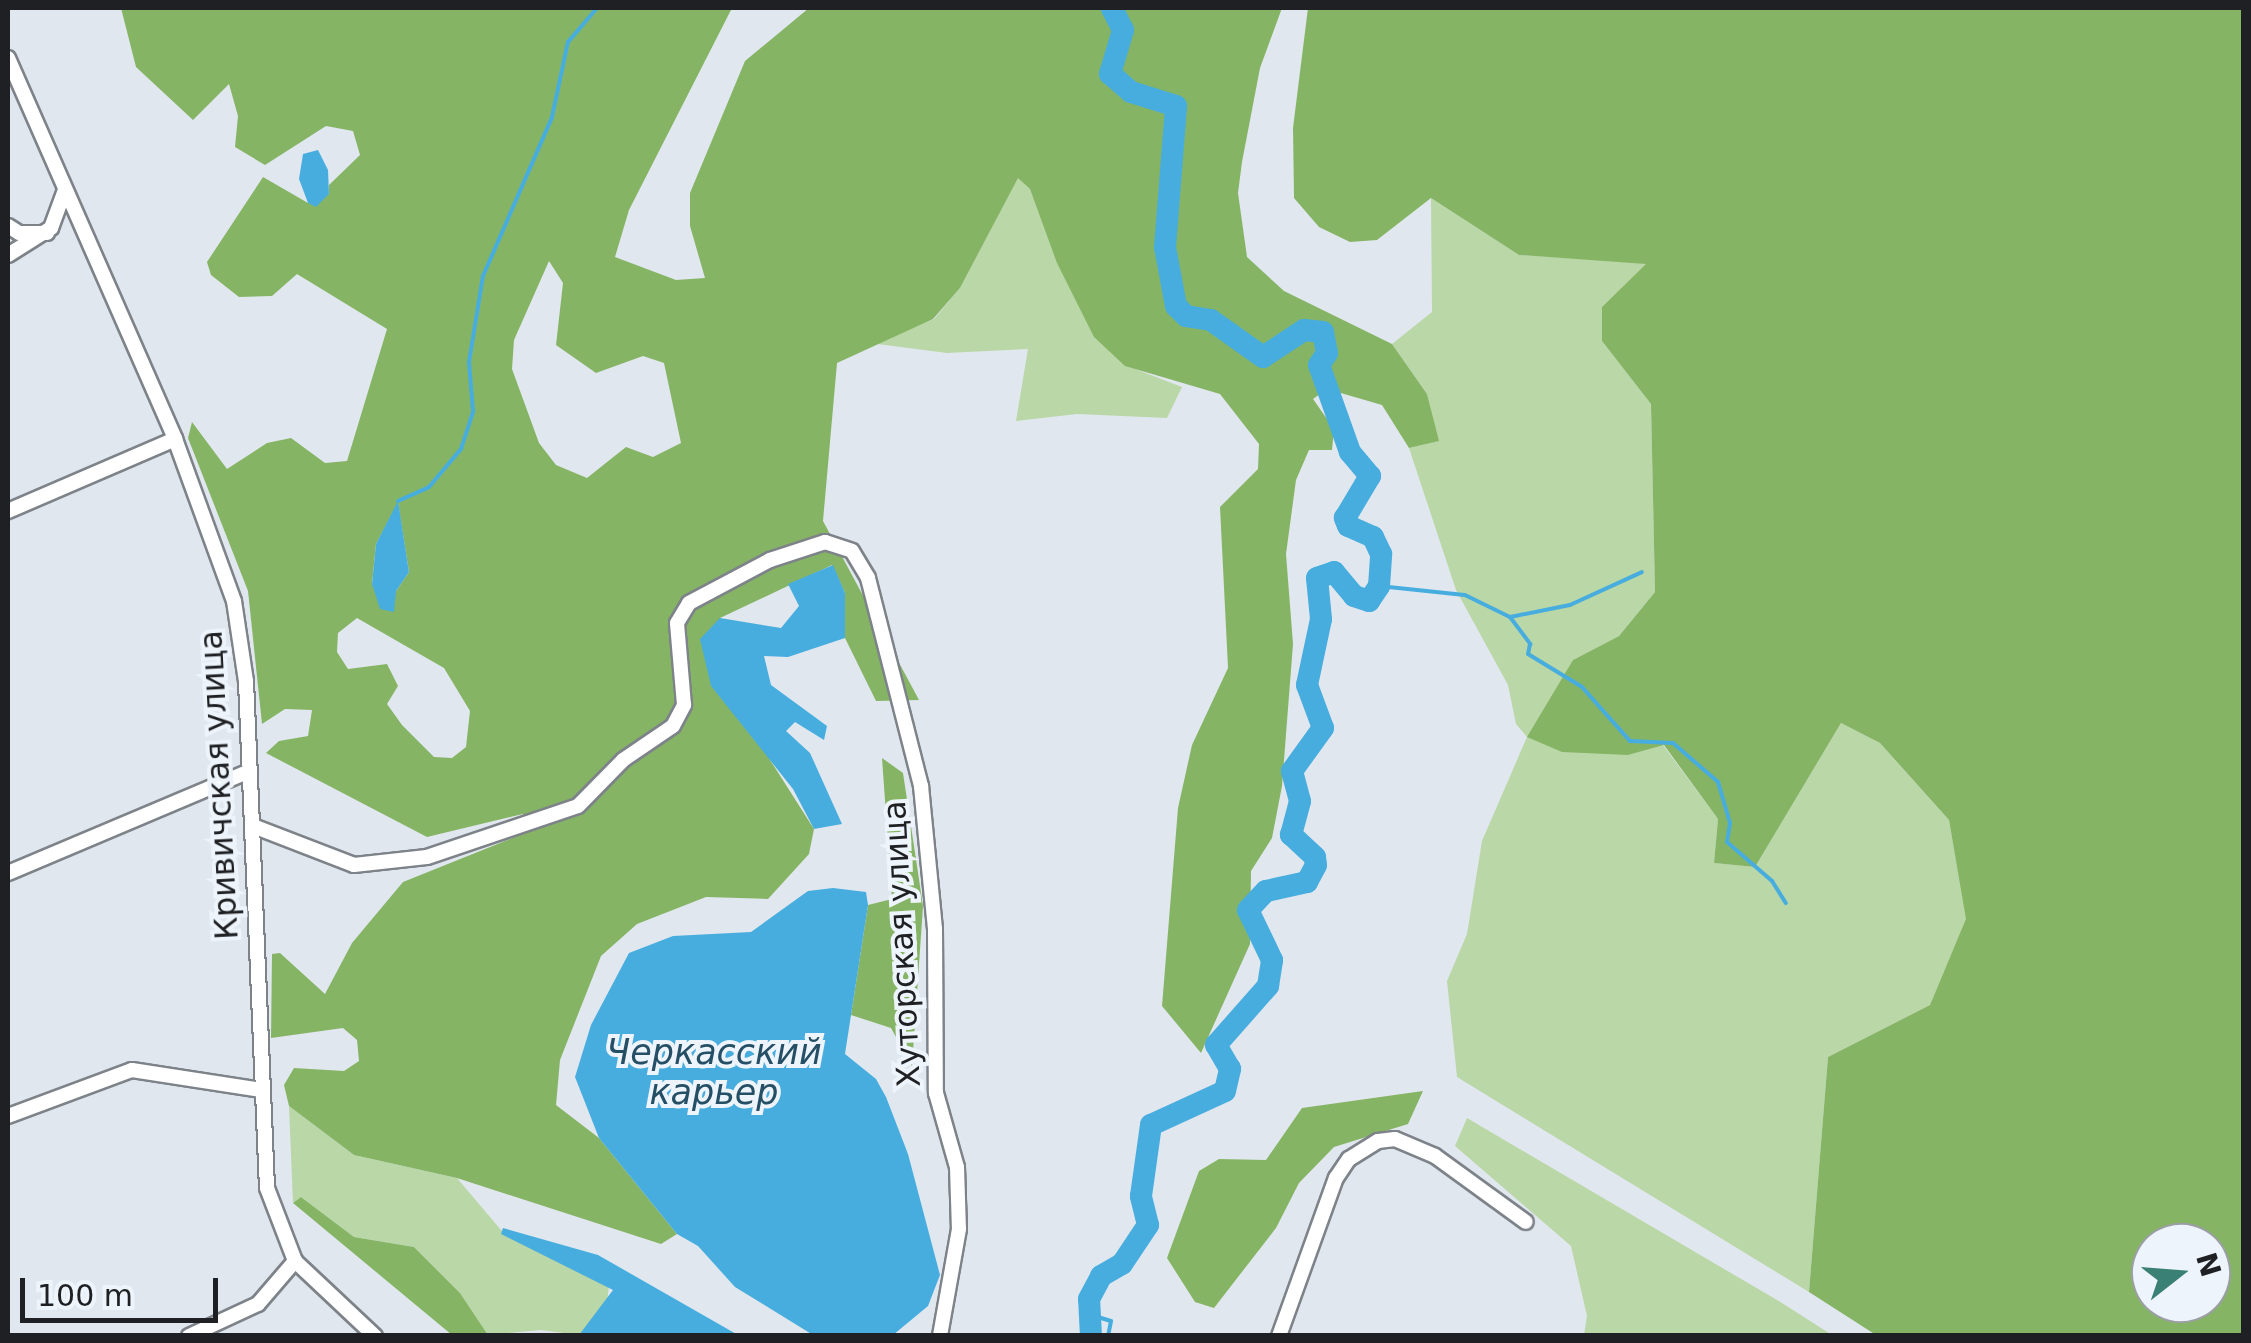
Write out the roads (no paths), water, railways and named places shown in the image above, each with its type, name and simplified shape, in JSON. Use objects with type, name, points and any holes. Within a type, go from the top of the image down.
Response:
[{"type":"street","name":"Кривичская улица","points":[[8,58],[175,439],[234,602],[253,826],[267,1188],[296,1261],[374,1336]]},
{"type":"street","points":[[8,255],[47,233],[65,189]]},
{"type":"street","points":[[8,226],[19,233],[47,233]]},
{"type":"street","points":[[8,511],[175,439]]},
{"type":"street","name":"Хуторская улица","points":[[253,826],[354,865],[428,858],[578,806],[623,760],[672,726],[684,706],[677,623],[690,602],[770,560],[825,542],[852,551],[868,578],[921,786],[934,929],[936,1093],[957,1167],[959,1229],[940,1336]]},
{"type":"street","points":[[8,873],[249,770]]},
{"type":"street","points":[[8,1116],[132,1070],[261,1090]]},
{"type":"street","points":[[1279,1336],[1336,1178],[1349,1159],[1378,1141],[1395,1139],[1435,1156],[1526,1222]]},
{"type":"street","points":[[189,1336],[258,1304],[296,1261]]},
{"type":"water","points":[[318,150],[328,170],[329,194],[316,207],[308,203],[299,179],[303,154]]},
{"type":"water","points":[[398,501],[409,572],[396,591],[394,612],[380,609],[372,584],[376,544]]},
{"type":"water","points":[[833,565],[845,593],[845,638],[788,657],[764,656],[771,685],[827,726],[824,740],[795,722],[786,731],[810,753],[842,824],[814,829],[793,789],[711,686],[700,639],[720,618],[781,628],[799,606],[788,584]]},
{"type":"water","name":"Черкасский карьер","points":[[833,888],[866,892],[868,905],[845,1054],[876,1079],[886,1097],[908,1154],[940,1275],[928,1306],[893,1335],[813,1335],[735,1287],[698,1246],[677,1234],[599,1138],[575,1077],[591,1025],[629,953],[673,936],[751,932],[808,891]]},
{"type":"water","points":[[503,1228],[598,1255],[738,1335],[579,1335],[613,1290],[501,1234]]},
{"type":"waterway","points":[[398,501],[429,487],[461,449],[473,411],[469,362],[483,276],[552,117],[568,42],[597,8]]},
{"type":"waterway","points":[[1091,1336],[1089,1299],[1101,1276],[1122,1264],[1148,1225],[1141,1196],[1151,1125],[1225,1091],[1230,1069],[1216,1045],[1268,986],[1272,960],[1248,910],[1266,891],[1307,882],[1316,865],[1315,857],[1291,835],[1300,801],[1292,771],[1323,728],[1307,685],[1321,619],[1317,578],[1334,572],[1354,596],[1369,601],[1379,586],[1381,554],[1373,537],[1348,526],[1345,518],[1370,476],[1350,452],[1319,365],[1327,353],[1323,332],[1304,330],[1263,357],[1211,320],[1186,316],[1176,306],[1165,247],[1176,106],[1131,92],[1110,74],[1123,30],[1112,8]]},
{"type":"waterway","points":[[1510,617],[1570,605],[1642,572]]},
{"type":"waterway","points":[[1379,586],[1465,595],[1510,617],[1530,644],[1528,654],[1582,687],[1630,741],[1673,743],[1718,782],[1730,823],[1727,842],[1772,881],[1786,903]]},
{"type":"waterway","points":[[1088,1314],[1111,1321],[1108,1336]]}]
